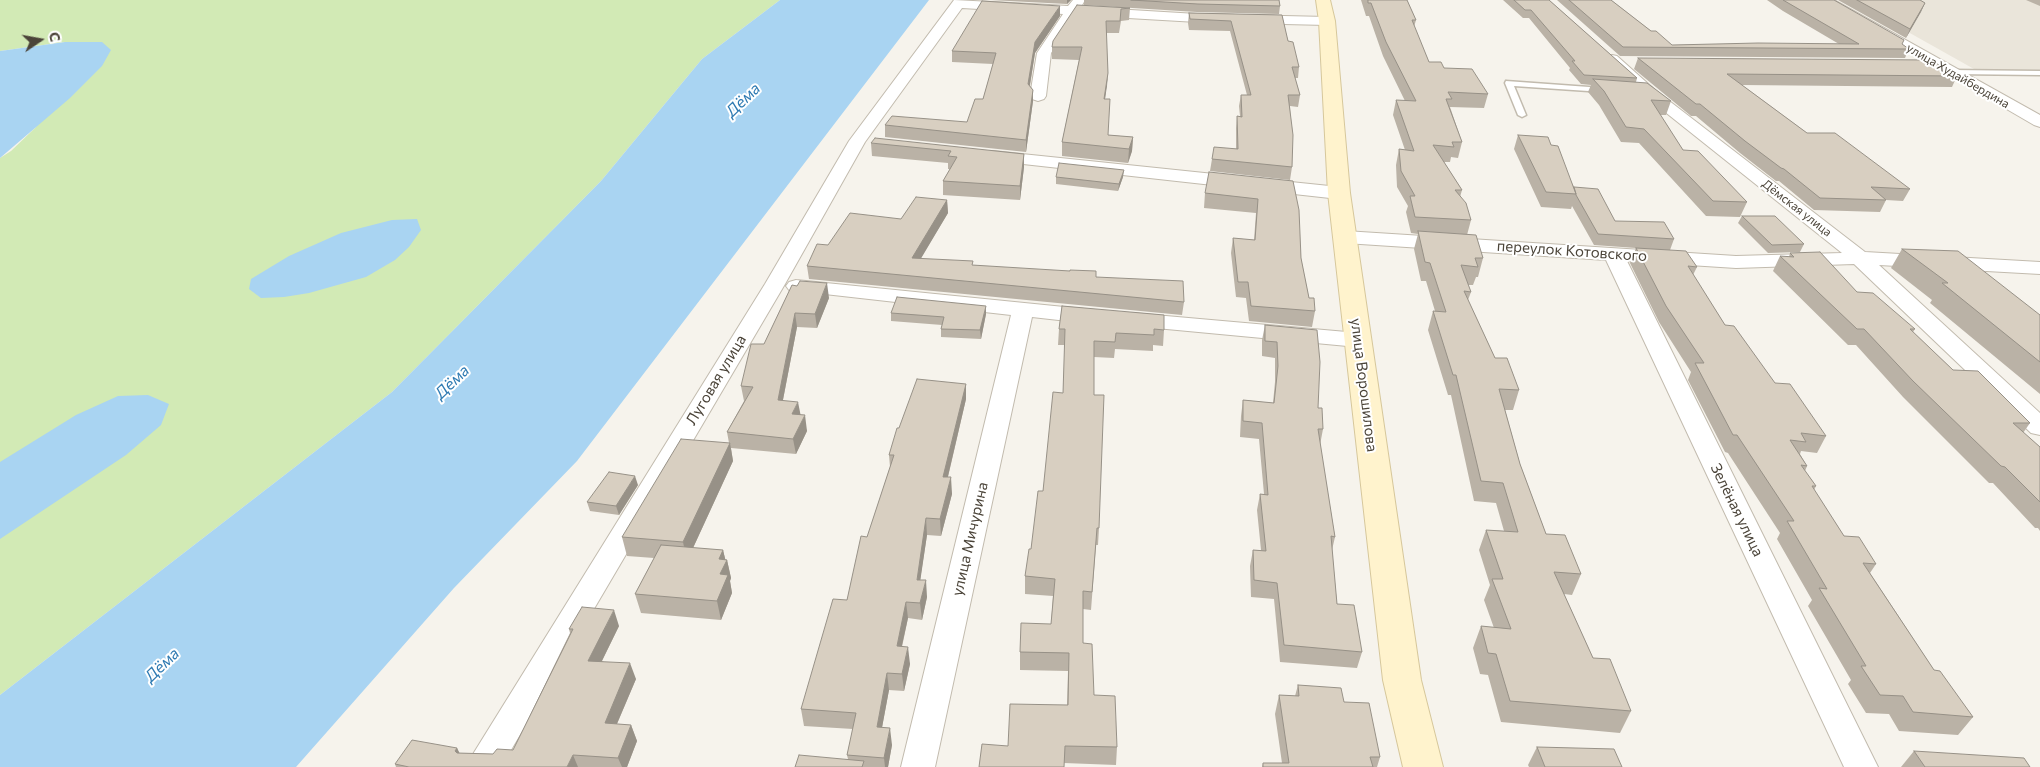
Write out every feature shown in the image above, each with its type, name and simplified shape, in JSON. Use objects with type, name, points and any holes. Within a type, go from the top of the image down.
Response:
[{"type":"street","name":"улица Худайбердина","points":[[1825,0],[2040,122]]},
{"type":"street","points":[[960,2],[1075,5],[1197,18],[1325,10]]},
{"type":"street","name":"Луговая улица","points":[[482,767],[775,284],[960,2]]},
{"type":"street","points":[[1038,96],[1044,53],[1075,5]]},
{"type":"street","name":"улица Ворошилова","points":[[1325,10],[1344,237],[1402,680],[1423,767]]},
{"type":"street","name":"Дёмская улица","points":[[1634,62],[1608,55],[1645,93],[1860,258],[2040,427]]},
{"type":"street","points":[[1909,64],[1938,65]]},
{"type":"street","points":[[975,154],[1339,193]]},
{"type":"street","name":"переулок Котовского","points":[[1344,237],[1736,262],[1860,258],[2040,268]]},
{"type":"street","name":"Зелёная улица","points":[[1613,253],[1861,767]]},
{"type":"street","points":[[775,284],[1023,310],[1358,340]]},
{"type":"street","name":"улица Мичурина","points":[[918,767],[1023,310]]},
{"type":"lane","points":[[1953,72],[2040,73]]},
{"type":"lane","points":[[1522,115],[1509,83],[1612,90]]},
{"type":"shaded area","points":[[1851,0],[2040,0],[2040,72],[1987,72],[1974,69]]},
{"type":"green space","points":[[0,0],[780,0],[702,59],[601,181],[392,392],[0,695],[0,158],[11,151],[35,128],[102,42],[65,42],[0,51]]},
{"type":"water","name":"Дёма","points":[[780,0],[929,0],[577,461],[454,588],[296,767],[0,767],[0,695],[392,392],[601,181],[702,59]]},
{"type":"water","points":[[65,42],[102,42],[111,50],[102,66],[70,98],[0,158],[0,51]]},
{"type":"water","points":[[417,219],[421,230],[409,247],[395,260],[366,277],[309,293],[284,297],[261,298],[249,289],[251,279],[289,256],[341,233],[392,220]]},
{"type":"water","points":[[148,395],[169,404],[161,425],[126,455],[0,539],[0,462],[76,415],[118,396]]},
{"type":"building","points":[[1131,0],[1279,0],[1280,6],[1198,4]]},
{"type":"building","points":[[1368,0],[1407,0],[1416,20],[1412,20],[1429,62],[1441,62],[1444,68],[1472,69],[1488,94],[1448,92],[1452,99],[1446,99],[1462,142],[1452,142],[1454,147],[1433,145],[1462,190],[1455,190],[1466,203],[1471,220],[1415,217],[1410,196],[1415,196],[1401,171],[1399,149],[1414,151],[1396,100],[1416,101],[1386,42],[1371,3],[1368,3]]},
{"type":"building","points":[[1514,0],[1549,0],[1637,78],[1584,75],[1572,61],[1575,61],[1531,10],[1525,10]]},
{"type":"building","points":[[1569,0],[1611,0],[1651,31],[1656,31],[1672,45],[1758,43],[1859,44],[1783,0],[1834,0],[1904,40],[1902,44],[1909,49],[1623,47]]},
{"type":"building","points":[[1857,0],[1920,0],[1925,3],[1910,29]]},
{"type":"building","points":[[982,1],[1060,6],[1035,42],[1028,84],[1033,90],[1026,140],[885,125],[892,116],[967,122],[975,99],[983,99],[996,53],[952,51]]},
{"type":"building","points":[[1077,5],[1130,8],[1121,9],[1120,21],[1106,21],[1108,73],[1104,99],[1110,99],[1108,135],[1133,137],[1129,149],[1062,142],[1082,47],[1052,47],[1053,41]]},
{"type":"building","points":[[1189,13],[1282,15],[1288,41],[1293,42],[1299,67],[1292,67],[1300,95],[1288,95],[1293,135],[1292,167],[1212,159],[1214,147],[1238,149],[1237,116],[1242,117],[1241,95],[1251,95],[1231,21],[1190,19]]},
{"type":"building","points":[[1638,58],[1931,60],[1957,76],[1727,74],[1807,133],[1835,133],[1910,189],[1871,187],[1886,200],[1820,198]]},
{"type":"building","points":[[1593,79],[1647,83],[1671,101],[1651,100],[1683,150],[1698,151],[1747,202],[1713,201],[1644,129],[1626,127],[1604,91]]},
{"type":"building","points":[[1518,135],[1548,137],[1551,145],[1558,146],[1576,194],[1546,192]]},
{"type":"building","points":[[875,138],[1024,154],[1020,186],[943,181],[957,157],[948,156],[951,151],[871,143]]},
{"type":"building","points":[[1059,163],[1124,170],[1119,184],[1056,177]]},
{"type":"building","points":[[1209,172],[1293,181],[1299,210],[1301,258],[1309,298],[1314,298],[1315,311],[1251,306],[1248,282],[1238,282],[1233,238],[1255,240],[1258,199],[1205,193]]},
{"type":"building","points":[[1574,187],[1598,189],[1615,221],[1664,222],[1674,239],[1598,234],[1576,195]]},
{"type":"building","points":[[916,197],[947,200],[912,258],[973,261],[972,265],[1096,271],[1096,277],[1183,281],[1184,302],[807,266],[817,244],[828,245],[850,213],[901,219]]},
{"type":"building","points":[[1742,216],[1775,216],[1804,244],[1772,245]]},
{"type":"building","points":[[1418,231],[1476,235],[1483,258],[1475,258],[1478,267],[1461,265],[1471,292],[1464,291],[1495,358],[1507,358],[1519,390],[1499,389],[1520,464],[1546,534],[1565,535],[1581,574],[1554,572],[1593,658],[1610,659],[1631,711],[1510,701],[1496,654],[1488,653],[1481,626],[1511,629],[1492,579],[1503,579],[1486,530],[1518,532],[1503,483],[1481,481],[1456,375],[1453,375],[1433,311],[1446,312],[1430,263],[1425,262]]},
{"type":"building","points":[[1636,248],[1686,251],[1697,267],[1688,266],[1725,325],[1734,326],[1775,383],[1790,384],[1826,436],[1801,433],[1806,442],[1790,440],[1807,466],[1801,465],[1816,486],[1812,486],[1844,536],[1859,537],[1876,564],[1863,563],[1934,670],[1940,671],[1973,717],[1913,712],[1903,696],[1880,695],[1861,666],[1866,666],[1819,588],[1827,589],[1787,521],[1794,521],[1737,435],[1733,435],[1695,363],[1704,363],[1666,306]]},
{"type":"building","points":[[1902,249],[1958,251],[2040,315],[2040,362],[1942,283],[1948,283]]},
{"type":"building","points":[[1820,252],[1857,292],[1873,293],[1915,329],[1910,329],[1953,370],[1978,371],[2030,423],[2013,423],[2040,447],[2040,502],[1913,381],[1864,329],[1857,329],[1780,256],[1794,257],[1790,253]]},
{"type":"building","points":[[800,281],[827,283],[815,314],[795,313],[778,400],[798,402],[792,414],[805,415],[793,439],[727,432],[753,387],[741,386],[751,344],[764,344],[792,285],[797,286]]},
{"type":"building","points":[[897,297],[986,306],[980,330],[941,329],[944,317],[891,313]]},
{"type":"building","points":[[1062,306],[1164,315],[1164,330],[1154,329],[1154,335],[1116,333],[1115,342],[1094,341],[1094,395],[1104,395],[1099,528],[1097,528],[1092,592],[1083,591],[1083,643],[1092,644],[1094,695],[1115,696],[1117,747],[1065,746],[1064,767],[979,767],[982,744],[1008,746],[1010,704],[1068,705],[1069,653],[1020,652],[1021,623],[1051,624],[1055,579],[1025,576],[1029,549],[1031,549],[1038,491],[1043,491],[1053,392],[1063,393],[1065,329],[1059,329]]},
{"type":"building","points":[[1265,325],[1317,330],[1320,362],[1318,408],[1322,408],[1323,429],[1318,429],[1335,537],[1331,536],[1337,604],[1354,605],[1362,652],[1284,645],[1277,583],[1254,580],[1253,550],[1266,551],[1260,494],[1268,495],[1262,423],[1243,421],[1243,400],[1274,403],[1278,366],[1277,342],[1265,341]]},
{"type":"building","points":[[917,379],[966,384],[943,477],[951,477],[940,519],[926,518],[917,580],[926,580],[920,603],[906,602],[897,646],[908,647],[902,674],[887,673],[877,727],[890,728],[884,758],[847,755],[856,713],[801,709],[833,599],[847,600],[861,536],[867,537],[894,455],[889,455],[897,428],[899,428]]},
{"type":"building","points":[[681,439],[730,443],[683,542],[622,537]]},
{"type":"building","points":[[609,472],[635,476],[616,506],[587,502]]},
{"type":"building","points":[[661,545],[723,550],[719,559],[727,560],[720,574],[728,575],[717,601],[635,594]]},
{"type":"building","points":[[582,607],[614,610],[588,661],[630,663],[605,723],[631,725],[618,758],[573,755],[567,767],[409,767],[395,764],[412,740],[457,748],[455,751],[457,753],[493,754],[497,749],[513,750],[573,629],[569,629]]},
{"type":"building","points":[[1298,685],[1341,688],[1344,702],[1369,703],[1380,757],[1370,757],[1373,767],[1263,767],[1263,763],[1289,763],[1279,695],[1299,696]]},
{"type":"building","points":[[1537,747],[1614,749],[1622,767],[1545,767]]},
{"type":"building","points":[[1914,751],[2024,758],[2030,767],[1925,767]]},
{"type":"building","points":[[799,755],[864,761],[862,767],[795,767]]}]
